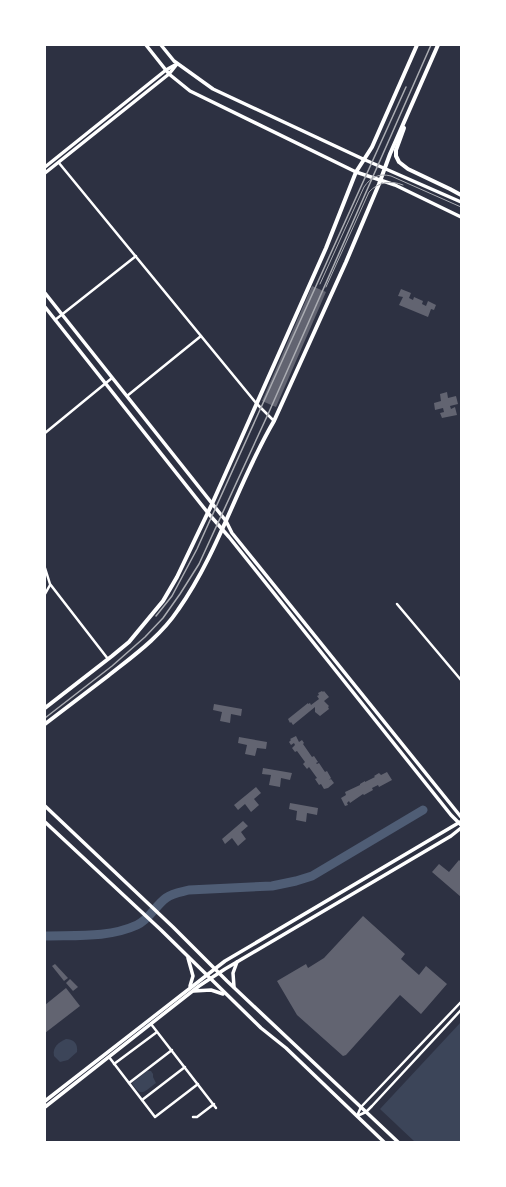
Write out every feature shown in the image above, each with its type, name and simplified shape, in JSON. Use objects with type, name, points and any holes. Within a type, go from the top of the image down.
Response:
[{"type":"main road","points":[[146,45],[169,74],[190,90],[356,172],[381,179],[461,217]]},
{"type":"main road","points":[[161,45],[177,64],[213,89],[363,159],[461,202]]},
{"type":"main road","points":[[45,708],[129,642],[163,601],[177,577],[208,513],[326,248],[356,172],[372,147],[417,45]]},
{"type":"main road","points":[[45,724],[135,655],[162,630],[178,611],[188,595],[222,530],[261,443],[274,421],[346,262],[438,45]]},
{"type":"main road","points":[[45,167],[166,70],[177,64]]},
{"type":"main road","points":[[45,173],[169,74],[177,64]]},
{"type":"main road","points":[[404,123],[403,132],[396,150],[396,156],[399,162],[408,169],[450,189],[461,196]]},
{"type":"main road","points":[[45,293],[226,521],[237,539],[461,817]]},
{"type":"main road","points":[[45,307],[208,513],[451,815],[460,823],[215,968],[45,1101]]},
{"type":"main road","points":[[45,806],[69,827],[234,988],[398,1142]]},
{"type":"main road","points":[[45,822],[160,930],[227,996],[261,1028],[286,1048],[384,1142]]},
{"type":"main road","points":[[45,1107],[210,979],[237,961],[451,836],[461,828]]},
{"type":"main road","points":[[188,957],[193,976],[189,988]]},
{"type":"main road","points":[[234,988],[232,973],[237,961]]},
{"type":"main road","points":[[193,991],[211,990],[227,996]]},
{"type":"street","points":[[58,163],[256,403],[274,421]]},
{"type":"street","points":[[55,320],[136,256]]},
{"type":"street","points":[[126,396],[201,336]]},
{"type":"street","points":[[45,433],[112,378]]},
{"type":"street","points":[[45,568],[50,584],[108,659]]},
{"type":"street","points":[[45,594],[50,584]]},
{"type":"street","points":[[397,604],[461,680]]},
{"type":"street","points":[[356,1116],[361,1107],[461,1002]]},
{"type":"street","points":[[356,1116],[366,1112],[461,1010]]},
{"type":"street","points":[[151,1024],[216,1108]]},
{"type":"street","points":[[114,1064],[157,1032]]},
{"type":"street","points":[[129,1083],[172,1050]]},
{"type":"street","points":[[109,1057],[155,1116],[198,1084]]},
{"type":"street","points":[[142,1100],[185,1067]]},
{"type":"street","points":[[193,1117],[197,1117],[214,1104]]},
{"type":"shaded area","points":[[461,1022],[461,1142],[415,1142],[380,1109]]},
{"type":"shaded area","points":[[66,1039],[75,1042],[77,1052],[68,1060],[60,1062],[54,1056],[54,1050],[59,1043]]},
{"type":"shaded area","points":[[147,1071],[151,1071],[156,1083],[146,1091],[140,1092],[132,1083]]},
{"type":"building","points":[[312,286],[326,292],[276,407],[262,401]]},
{"type":"building","points":[[401,289],[411,293],[409,298],[413,300],[414,297],[423,301],[422,304],[426,306],[428,301],[436,305],[434,310],[431,309],[428,317],[399,305],[403,297],[398,296]]},
{"type":"building","points":[[447,392],[448,398],[456,396],[458,404],[450,406],[451,409],[455,407],[457,415],[442,418],[440,413],[444,412],[443,408],[435,410],[434,403],[441,401],[440,394]]},
{"type":"building","points":[[324,691],[329,697],[324,701],[329,706],[329,709],[320,716],[315,712],[315,707],[293,725],[291,722],[290,723],[288,719],[308,703],[311,705],[319,699],[317,696],[319,695],[318,693]]},
{"type":"building","points":[[214,704],[242,709],[241,716],[231,714],[230,723],[220,721],[222,712],[213,710]]},
{"type":"building","points":[[296,736],[299,742],[302,740],[312,757],[314,756],[318,762],[316,763],[319,763],[325,772],[327,771],[331,778],[329,780],[331,779],[334,783],[328,788],[324,789],[321,784],[319,785],[315,779],[317,778],[309,767],[307,769],[303,764],[305,762],[297,751],[295,752],[292,748],[295,745],[294,743],[291,745],[289,742],[291,740],[290,739]]},
{"type":"building","points":[[239,737],[267,742],[266,749],[257,748],[255,756],[245,754],[247,745],[238,743]]},
{"type":"building","points":[[263,768],[292,773],[290,780],[281,778],[280,787],[269,785],[271,775],[262,774]]},
{"type":"building","points":[[387,772],[392,780],[379,787],[378,785],[372,788],[373,790],[364,795],[363,794],[350,803],[349,801],[347,803],[348,805],[345,806],[341,798],[346,795],[345,792],[375,777],[374,776],[379,773],[381,775]]},
{"type":"building","points":[[256,787],[261,793],[254,799],[259,805],[251,812],[245,804],[238,810],[234,805]]},
{"type":"building","points":[[290,803],[318,808],[317,815],[307,813],[306,822],[296,820],[297,811],[289,809]]},
{"type":"building","points":[[243,821],[248,826],[241,832],[246,839],[238,846],[232,838],[225,844],[222,839]]},
{"type":"building","points":[[459,860],[461,862],[461,897],[432,872],[439,864],[449,872]]},
{"type":"building","points":[[363,916],[405,954],[401,959],[419,975],[426,966],[447,984],[421,1014],[400,995],[346,1055],[343,1056],[297,1015],[277,981],[306,964],[308,968],[324,958]]},
{"type":"building","points":[[55,964],[68,978],[64,981],[52,966]]},
{"type":"building","points":[[70,979],[78,987],[73,991],[66,983]]},
{"type":"building","points":[[66,988],[80,1006],[45,1033],[45,1005]]},
{"type":"waterway","points":[[45,936],[92,935],[126,929],[142,922],[162,901],[169,896],[189,890],[272,886],[312,876],[423,810]]},
{"type":"tram line","points":[[320,284],[364,187],[372,178],[383,175],[391,176],[461,207]]},
{"type":"tram line","points":[[326,287],[369,192],[376,186],[389,182],[403,185]]},
{"type":"railway","points":[[45,718],[112,666],[145,637],[163,618],[199,564],[269,412],[431,45]]},
{"type":"railway","points":[[156,616],[172,596],[197,549],[406,87]]}]
